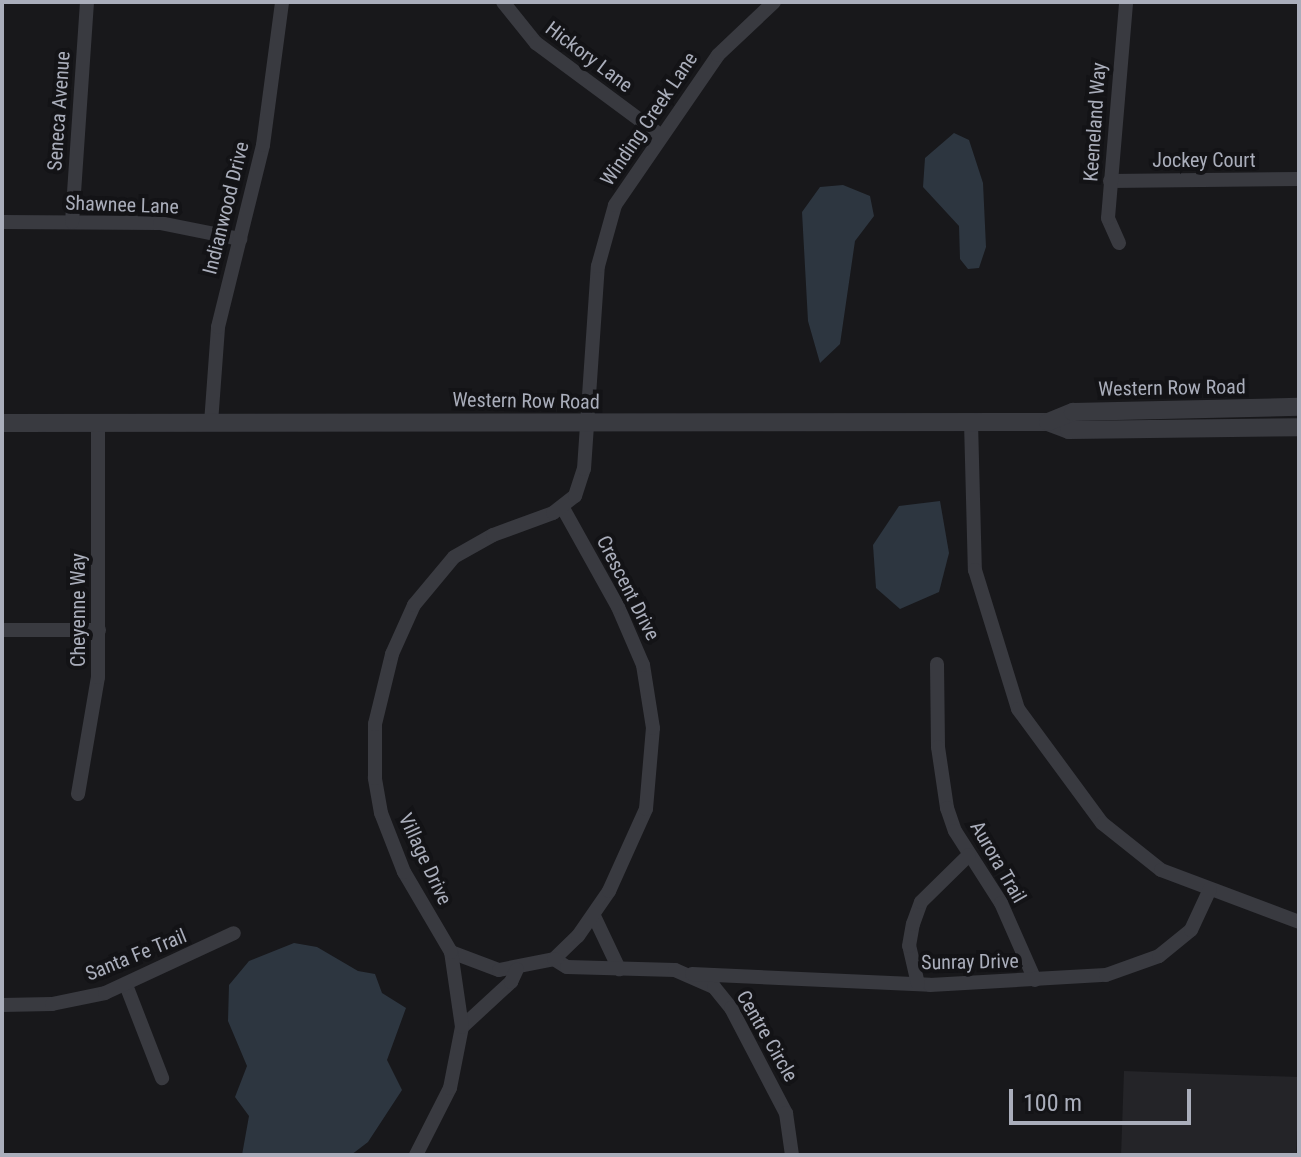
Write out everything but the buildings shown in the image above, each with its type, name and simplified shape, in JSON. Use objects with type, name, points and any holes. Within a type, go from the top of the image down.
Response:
[{"type":"street","name":"Seneca Avenue","points":[[72,222],[87,2]]},
{"type":"street","name":"Indianwood Drive","points":[[211,423],[218,327],[273,91],[282,2]]},
{"type":"street","name":"Hickory Lane","points":[[503,2],[536,43],[659,134]]},
{"type":"street","name":"Winding Creek Lane","points":[[587,425],[594,302],[606,231],[627,181],[735,34],[774,2]]},
{"type":"street","name":"Keeneland Way","points":[[1119,243],[1108,218],[1126,2]]},
{"type":"street","name":"Jockey Court","points":[[1110,181],[1299,179]]},
{"type":"street","name":"Shawnee Lane","points":[[2,222],[160,223],[240,239]]},
{"type":"street","name":"Western Row Road","points":[[1048,422],[1073,412],[1299,407]]},
{"type":"street","points":[[971,422],[975,570],[1018,709],[1102,823],[1161,870],[1299,922]]},
{"type":"street","name":"Western Row Road","points":[[2,423],[587,425],[1048,422],[1069,430],[1299,427]]},
{"type":"street","name":"Cheyenne Way","points":[[78,794],[96,696],[99,630],[98,423]]},
{"type":"street","points":[[563,508],[580,487],[587,425]]},
{"type":"street","name":"Crescent Drive","points":[[554,959],[594,916],[622,868],[646,809],[653,728],[650,692],[634,640],[563,508]]},
{"type":"street","name":"Village Drive","points":[[416,1155],[447,1096],[462,1027],[451,952],[416,897],[381,813],[373,751],[382,688],[402,628],[441,568],[493,535],[563,508]]},
{"type":"street","points":[[2,630],[99,630]]},
{"type":"street","name":"Aurora Trail","points":[[937,664],[941,782],[955,831],[1001,903],[1035,980]]},
{"type":"street","points":[[918,984],[909,946],[921,902],[969,855]]},
{"type":"street","name":"Sunray Drive","points":[[692,974],[918,984],[1106,975],[1159,956],[1191,930],[1210,889]]},
{"type":"street","points":[[594,916],[619,969]]},
{"type":"street","name":"Santa Fe Trail","points":[[2,1005],[70,1001],[126,985],[234,933]]},
{"type":"street","points":[[451,952],[490,969],[517,969],[554,959],[567,967],[692,974]]},
{"type":"street","points":[[462,1027],[511,982],[517,969]]},
{"type":"street","name":"Centre Circle","points":[[692,974],[714,987],[731,1008],[786,1113],[792,1155]]},
{"type":"street","points":[[126,985],[162,1078]]},
{"type":"shaded area","points":[[954,133],[969,140],[983,183],[986,247],[979,268],[968,269],[960,259],[959,226],[923,187],[925,158]]},
{"type":"shaded area","points":[[843,185],[870,196],[874,216],[855,241],[840,344],[820,363],[808,321],[802,212],[820,187]]},
{"type":"shaded area","points":[[940,501],[949,553],[939,592],[900,609],[876,588],[873,545],[899,506]]},
{"type":"shaded area","points":[[294,943],[317,947],[358,971],[375,974],[382,993],[406,1008],[387,1060],[402,1090],[368,1142],[351,1155],[242,1155],[249,1116],[235,1097],[247,1066],[228,1021],[229,985],[249,961]]},
{"type":"shaded area","points":[[1124,1071],[1299,1077],[1296,1155],[1121,1155]]}]
